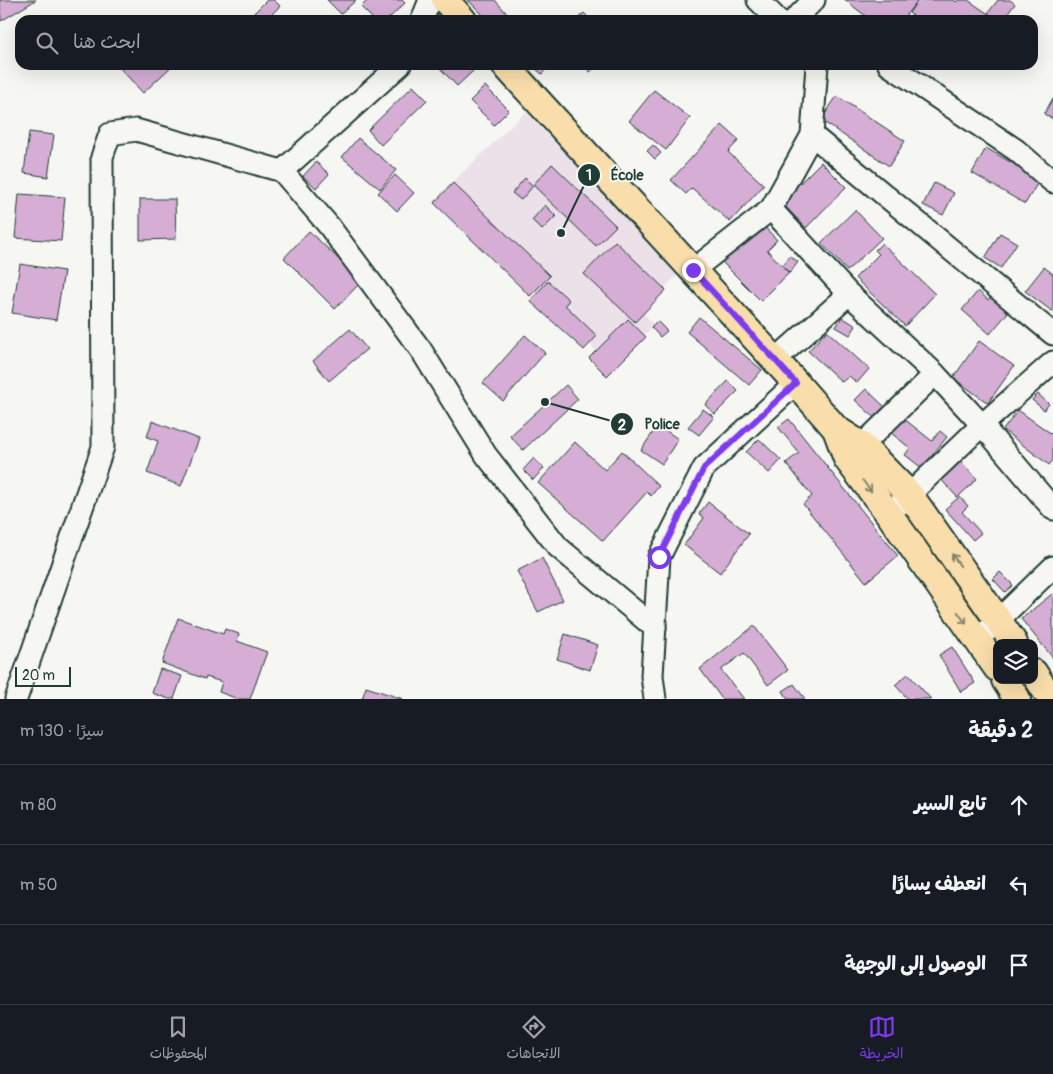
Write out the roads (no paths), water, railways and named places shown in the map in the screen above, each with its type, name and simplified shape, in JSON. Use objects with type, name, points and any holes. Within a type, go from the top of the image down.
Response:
[{"type":"main road","points":[[445,0],[458,15]]},
{"type":"main road","points":[[510,70],[836,429],[854,452],[889,514],[993,662]]},
{"type":"main road","points":[[854,452],[909,494],[1012,639]]},
{"type":"main road","points":[[1038,680],[1051,699]]},
{"type":"main road","points":[[1008,684],[1018,699]]},
{"type":"street","points":[[424,15],[430,0]]},
{"type":"street","points":[[758,0],[773,15]]},
{"type":"street","points":[[799,15],[814,0]]},
{"type":"street","points":[[282,171],[394,70]]},
{"type":"street","points":[[693,270],[771,209],[812,135],[817,70]]},
{"type":"street","points":[[896,70],[1016,150],[1053,182]]},
{"type":"street","points":[[16,699],[103,447],[102,157],[110,134],[136,130],[282,171],[329,226],[421,350],[486,455],[558,548],[655,628]]},
{"type":"street","points":[[812,135],[1053,334]]},
{"type":"street","points":[[771,209],[849,294],[935,374],[982,424],[1053,509]]},
{"type":"street","points":[[775,360],[849,294]]},
{"type":"street","points":[[889,514],[982,424],[1053,362]]},
{"type":"street","points":[[854,452],[935,374]]},
{"type":"street","points":[[655,699],[652,676],[659,557],[704,468],[796,383]]},
{"type":"street","points":[[978,639],[1053,567]]},
{"type":"place","name":"École","points":[[561,233]]},
{"type":"place","name":"Police","points":[[545,402]]}]
